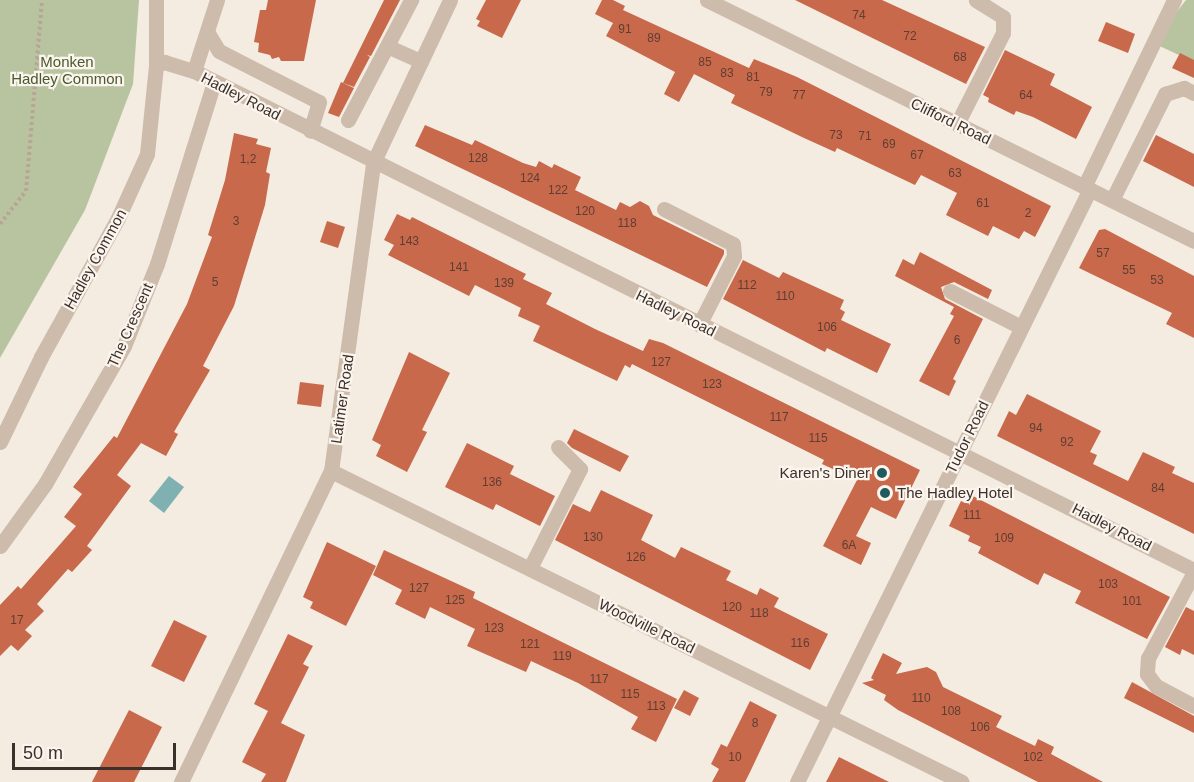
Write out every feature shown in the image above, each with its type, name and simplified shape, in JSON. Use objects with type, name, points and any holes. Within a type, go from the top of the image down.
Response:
[{"type":"street","name":"Hadley Common","points":[[0,442],[25,387],[139,175],[151,133],[151,84],[156,65],[156,0]]},
{"type":"street","points":[[194,71],[217,0]]},
{"type":"street","points":[[348,120],[411,0]]},
{"type":"street","name":"Latimer Road","points":[[181,782],[331,471],[372,163],[450,0]]},
{"type":"street","name":"Clifford Road","points":[[707,0],[1194,241]]},
{"type":"street","points":[[957,124],[1003,33],[1003,17],[976,0]]},
{"type":"street","name":"Tudor Road","points":[[797,782],[1021,327],[1174,2]]},
{"type":"street","points":[[208,33],[219,51],[319,102],[310,131]]},
{"type":"street","points":[[388,46],[421,61]]},
{"type":"street","name":"Hadley Road","points":[[156,65],[164,62],[194,71],[372,163],[1194,571]]},
{"type":"street","name":"The Crescent","points":[[0,546],[45,484],[124,346],[157,264],[214,82]]},
{"type":"street","points":[[1112,200],[1165,93],[1184,87],[1194,93]]},
{"type":"street","points":[[664,209],[733,244],[734,256],[699,325]]},
{"type":"street","points":[[950,291],[1021,327]]},
{"type":"street","points":[[530,568],[579,469],[558,447]]},
{"type":"street","name":"Woodville Road","points":[[331,471],[962,782]]},
{"type":"street","points":[[1194,571],[1148,658],[1148,674],[1156,686],[1194,706]]},
{"type":"path","points":[[0,224],[26,191],[42,0]]},
{"type":"green space","name":"Monken Hadley Common","points":[[0,0],[139,0],[133,84],[85,210],[0,358]]},
{"type":"green space","points":[[1186,0],[1194,0],[1194,62],[1153,43]]},
{"type":"water","points":[[169,476],[184,487],[164,513],[149,501]]},
{"type":"building","points":[[268,0],[316,0],[304,61],[281,61],[279,57],[272,59],[270,55],[258,52],[259,43],[254,42],[260,10],[266,10]]},
{"type":"building","points":[[384,0],[400,0],[371,56],[367,55],[370,57],[354,87],[343,83]]},
{"type":"building","points":[[486,0],[521,0],[502,38],[477,26],[480,21],[476,19]]},
{"type":"building","points":[[602,0],[613,0],[625,6],[623,10],[749,68],[754,59],[797,77],[1051,206],[1035,237],[1024,231],[1019,239],[993,226],[988,236],[946,215],[957,193],[921,175],[915,185],[837,148],[835,152],[804,138],[731,103],[735,95],[694,74],[679,102],[664,94],[675,72],[606,36],[613,23],[595,14]]},
{"type":"building","points":[[795,0],[882,0],[985,47],[966,84]]},
{"type":"building","points":[[1106,22],[1135,34],[1128,53],[1098,41]]},
{"type":"building","points":[[1005,50],[1055,74],[1050,85],[1092,107],[1076,139],[1033,117],[1016,111],[1014,115],[988,102],[989,98],[983,95]]},
{"type":"building","points":[[1180,53],[1194,60],[1194,78],[1172,68]]},
{"type":"building","points":[[341,82],[354,88],[339,117],[328,113]]},
{"type":"building","points":[[425,125],[472,145],[475,140],[536,167],[539,161],[552,168],[554,164],[581,177],[575,190],[616,210],[620,202],[630,207],[640,201],[649,206],[653,215],[724,250],[724,254],[707,287],[415,146]]},
{"type":"building","points":[[234,133],[258,139],[256,144],[271,148],[266,172],[270,174],[265,205],[234,306],[203,366],[210,370],[174,432],[178,434],[166,456],[141,443],[117,475],[131,486],[87,546],[92,550],[72,572],[68,569],[37,604],[44,611],[25,630],[32,636],[18,651],[11,645],[0,656],[0,605],[18,586],[21,589],[76,526],[64,517],[82,494],[73,487],[114,436],[117,438],[187,304],[212,237],[208,235],[225,180]]},
{"type":"building","points":[[1156,135],[1194,154],[1194,187],[1143,161]]},
{"type":"building","points":[[397,214],[410,220],[412,217],[526,274],[523,279],[552,293],[546,304],[595,329],[643,351],[649,339],[663,343],[920,470],[896,519],[871,507],[856,536],[871,543],[861,565],[823,546],[857,480],[822,464],[824,460],[632,364],[630,368],[625,365],[617,381],[533,341],[540,326],[518,316],[521,308],[475,285],[469,296],[388,255],[394,245],[384,240]]},
{"type":"building","points":[[327,221],[345,227],[338,248],[320,242]]},
{"type":"building","points":[[1105,229],[1194,276],[1194,338],[1166,324],[1172,313],[1079,268],[1099,230]]},
{"type":"building","points":[[920,252],[992,290],[988,299],[954,282],[941,287],[945,299],[983,319],[953,379],[956,381],[949,396],[919,381],[954,316],[950,314],[954,307],[895,276],[903,259],[914,265]]},
{"type":"building","points":[[743,260],[779,278],[783,272],[844,300],[840,309],[845,312],[841,320],[891,344],[877,373],[827,348],[825,352],[723,299]]},
{"type":"building","points":[[409,352],[450,373],[422,430],[427,432],[407,472],[376,456],[381,445],[372,440]]},
{"type":"building","points":[[300,382],[324,385],[321,407],[297,404]]},
{"type":"building","points":[[1027,394],[1101,431],[1090,452],[1097,455],[1093,464],[1128,481],[1143,452],[1175,467],[1172,473],[1194,483],[1194,534],[997,436],[1009,411],[1016,415]]},
{"type":"building","points":[[574,429],[629,456],[620,472],[572,448],[567,443]]},
{"type":"building","points":[[467,443],[514,466],[510,474],[555,496],[540,526],[496,504],[493,510],[445,487]]},
{"type":"building","points":[[601,490],[653,515],[641,540],[675,558],[681,547],[731,571],[726,580],[757,595],[760,588],[779,598],[774,607],[828,634],[810,670],[555,540],[573,504],[590,512]]},
{"type":"building","points":[[969,494],[1170,597],[1147,639],[1075,603],[1081,591],[1044,573],[1038,585],[978,553],[981,547],[968,541],[970,536],[949,526],[961,501],[965,503]]},
{"type":"building","points":[[327,542],[376,566],[346,626],[310,608],[313,602],[303,597]]},
{"type":"building","points":[[384,550],[475,592],[473,598],[677,699],[656,742],[631,729],[638,717],[578,683],[531,661],[526,672],[467,646],[475,629],[430,607],[425,619],[395,604],[402,590],[373,575]]},
{"type":"building","points":[[1186,607],[1194,611],[1194,655],[1182,649],[1180,655],[1165,647]]},
{"type":"building","points":[[174,620],[207,636],[184,682],[151,666]]},
{"type":"building","points":[[288,634],[313,646],[303,664],[309,667],[281,723],[305,735],[286,782],[261,782],[266,774],[242,762],[268,711],[254,704]]},
{"type":"building","points":[[883,653],[902,663],[896,674],[927,667],[936,672],[943,687],[1002,716],[996,727],[1035,746],[1038,739],[1054,747],[1051,754],[1103,782],[1038,782],[898,710],[884,700],[886,695],[862,683],[874,680],[871,678]]},
{"type":"building","points":[[1132,682],[1194,716],[1194,733],[1124,698]]},
{"type":"building","points":[[684,690],[699,698],[690,716],[674,708]]},
{"type":"building","points":[[750,701],[777,715],[745,782],[712,782],[719,769],[711,764],[721,744],[727,747]]},
{"type":"building","points":[[129,710],[162,727],[134,782],[92,782]]},
{"type":"building","points":[[839,757],[889,782],[826,782]]},
{"type":"place","name":"Karen's Diner","points":[[882,473]]},
{"type":"place","name":"The Hadley Hotel","points":[[885,493]]}]
